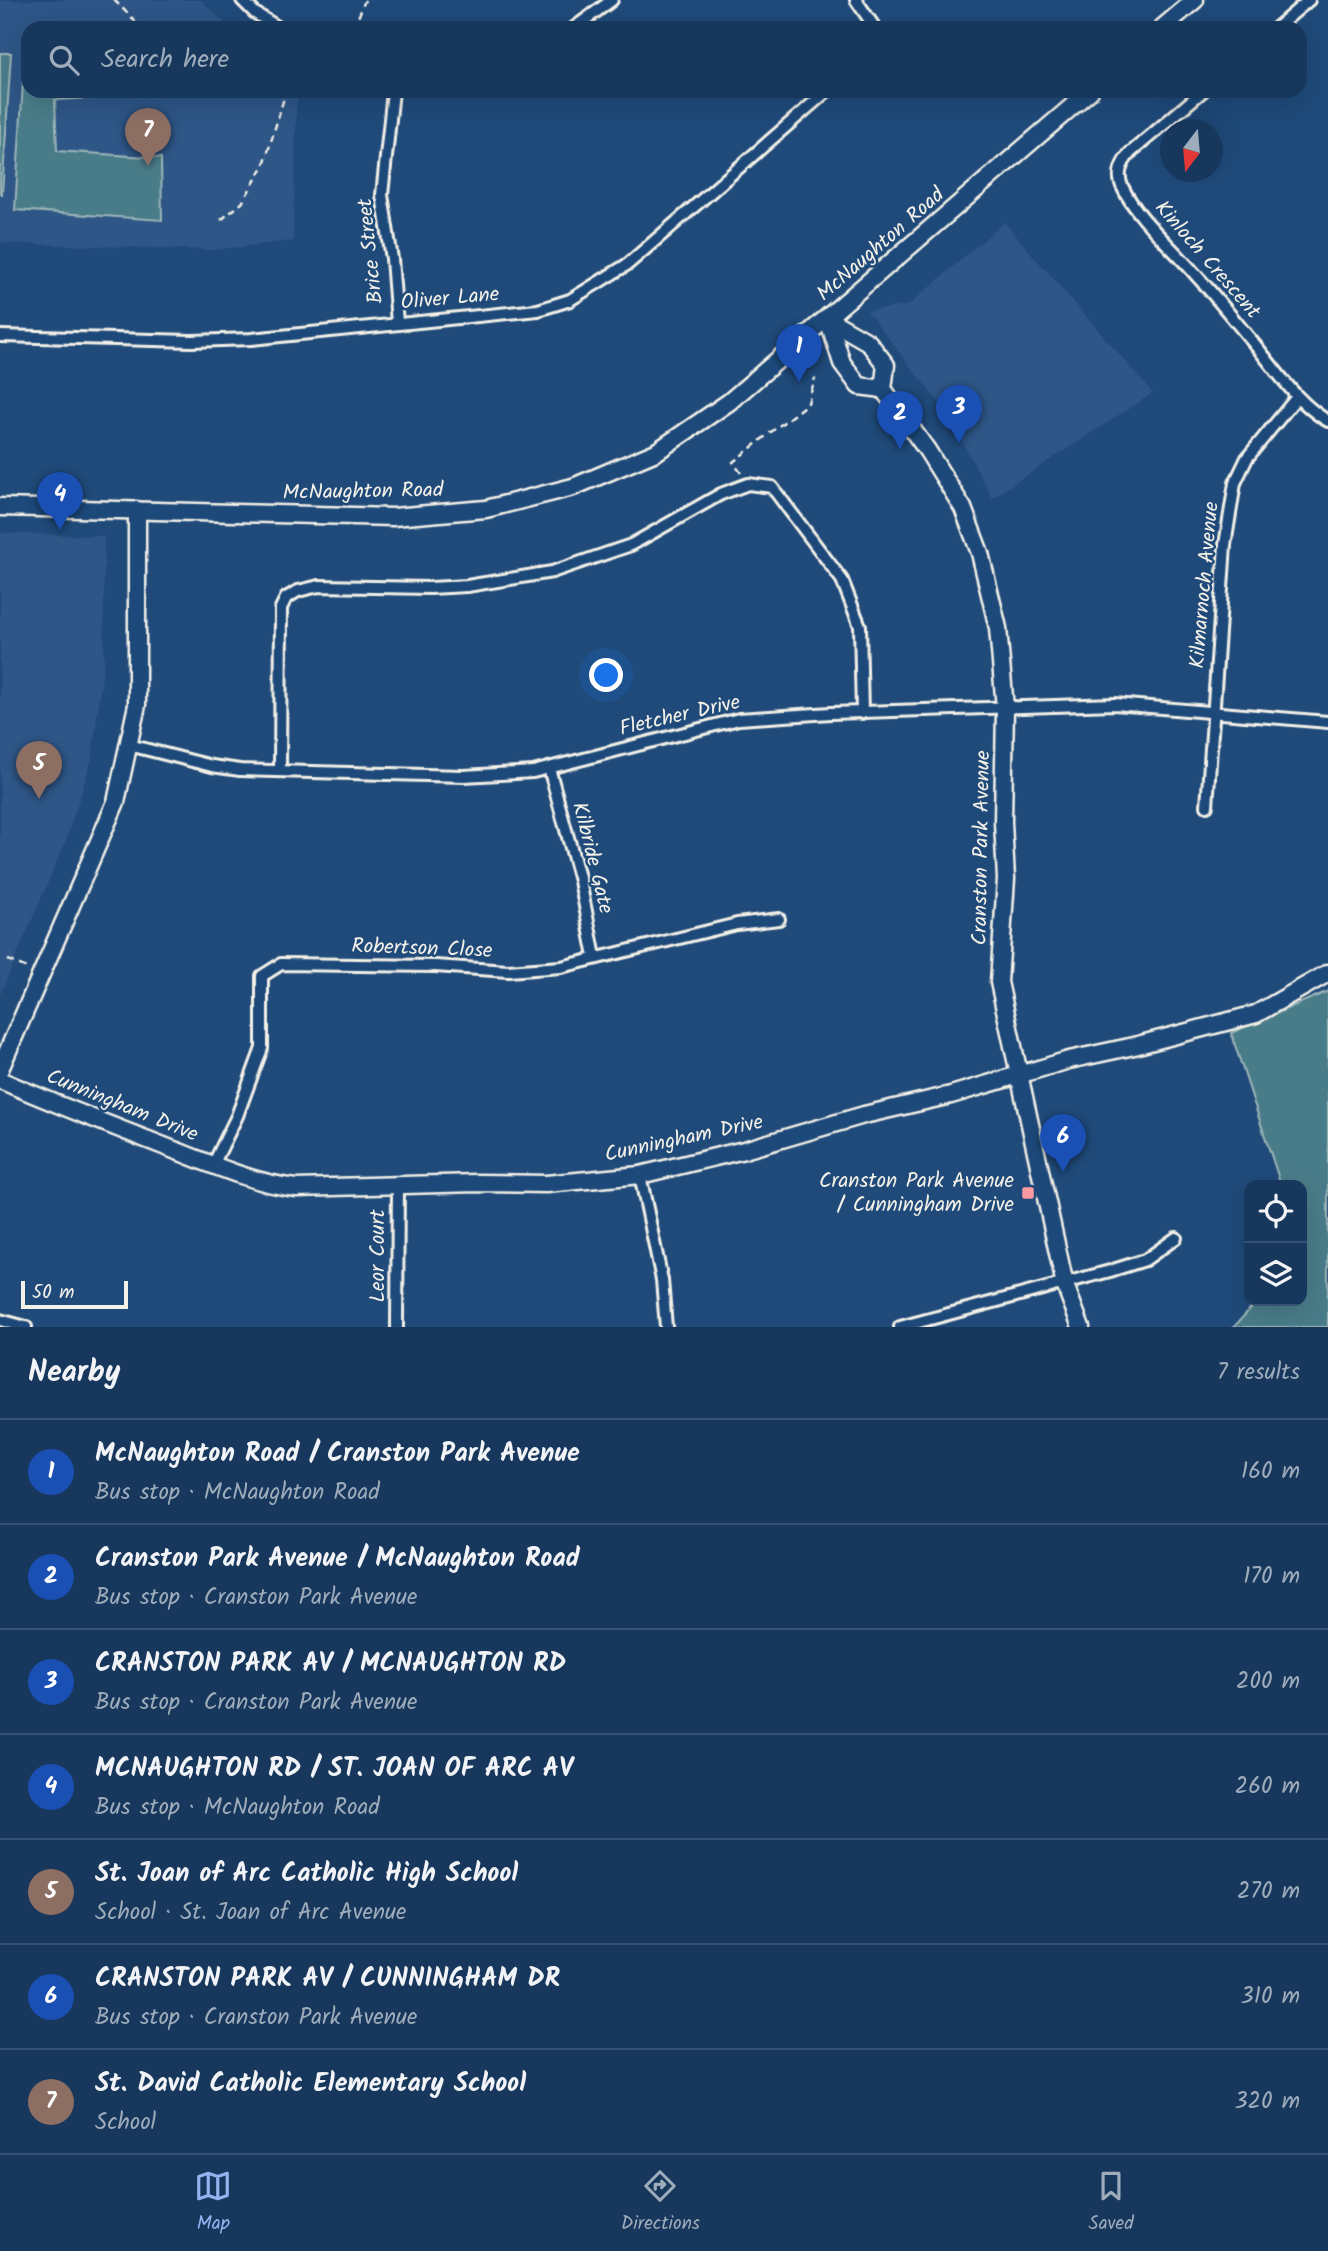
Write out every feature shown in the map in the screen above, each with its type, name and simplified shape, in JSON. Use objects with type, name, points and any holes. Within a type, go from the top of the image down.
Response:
[{"type":"street","points":[[242,0],[268,21]]},
{"type":"street","points":[[584,21],[612,0]]},
{"type":"street","points":[[856,0],[870,21]]},
{"type":"street","points":[[1170,21],[1195,0]]},
{"type":"street","points":[[1284,21],[1309,0]]},
{"type":"street","name":"Brice Street","points":[[392,98],[382,195],[392,259],[397,323]]},
{"type":"street","name":"Oliver Lane","points":[[0,336],[204,341],[251,339],[538,310],[570,300],[628,264],[819,98]]},
{"type":"street","name":"McNaughton Road","points":[[0,507],[393,517],[486,509],[573,487],[656,452],[729,402],[1082,98]]},
{"type":"street","name":"Kinloch Crescent","points":[[1195,98],[1130,153],[1122,163],[1119,180],[1142,215],[1196,274],[1297,397],[1328,421]]},
{"type":"street","points":[[828,319],[842,363],[859,386],[883,389]]},
{"type":"street","name":"Cranston Park Avenue","points":[[828,319],[868,342],[886,365],[883,389],[927,450],[963,508],[980,553],[998,628],[1004,708],[1003,822],[1006,879],[999,982],[1065,1285],[1081,1327]]},
{"type":"street","name":"Kilmarnoch Avenue","points":[[1207,806],[1225,545],[1235,483],[1247,458],[1297,397]]},
{"type":"street","points":[[280,771],[281,608],[286,598],[298,591],[319,586],[467,586],[552,572],[631,545],[721,494],[748,484],[772,487],[842,580],[860,626],[862,713]]},
{"type":"street","points":[[0,1069],[116,802],[137,705],[137,510]]},
{"type":"street","name":"Fletcher Drive","points":[[129,745],[212,766],[240,770],[464,776],[533,772],[739,719],[1115,704],[1328,722]]},
{"type":"street","name":"Kilbride Gate","points":[[550,768],[580,881],[595,957]]},
{"type":"street","name":"Robertson Close","points":[[213,1165],[237,1116],[262,1048],[262,976],[281,964],[435,966],[508,971],[561,967],[737,924],[779,919]]},
{"type":"street","name":"Cunningham Drive","points":[[0,1080],[213,1165],[272,1185],[296,1188],[545,1184],[640,1175],[744,1150],[864,1115],[951,1095],[1069,1060],[1256,1014],[1328,973]]},
{"type":"street","points":[[640,1175],[662,1280],[666,1327]]},
{"type":"street","name":"Leor Court","points":[[397,1327],[398,1185]]},
{"type":"street","points":[[900,1327],[1065,1285],[1145,1260],[1176,1238]]},
{"type":"street","points":[[0,1320],[26,1327]]},
{"type":"path","points":[[114,0],[135,21]]},
{"type":"path","points":[[357,21],[365,0]]},
{"type":"path","points":[[221,220],[242,203],[264,165],[284,98]]},
{"type":"path","points":[[748,484],[733,462],[808,403],[815,378]]},
{"type":"path","points":[[8,960],[42,975]]},
{"type":"shaded area","points":[[0,0],[201,0],[223,21],[21,21],[21,98],[297,98],[293,241],[212,250],[0,243]]},
{"type":"shaded area","points":[[1004,222],[1153,393],[992,498],[946,412],[867,311],[909,305]]},
{"type":"shaded area","points":[[0,533],[104,536],[104,660],[92,759],[66,840],[0,995]]},
{"type":"green space","points":[[0,53],[11,53],[2,194],[0,194]]},
{"type":"green space","points":[[22,98],[93,98],[55,100],[57,151],[161,158],[162,220],[15,210]]},
{"type":"green space","points":[[1328,991],[1328,1327],[1234,1327],[1253,1306],[1307,1306],[1307,1180],[1279,1180],[1231,1033]]},
{"type":"place","name":"St. David Catholic Elementary School","points":[[148,166]]},
{"type":"place","name":"McNaughton Road / Cranston Park Avenue","points":[[799,382]]},
{"type":"place","name":"CRANSTON PARK AV / MCNAUGHTON RD","points":[[959,443]]},
{"type":"place","name":"Cranston Park Avenue / McNaughton Road","points":[[900,449]]},
{"type":"place","name":"MCNAUGHTON RD / ST. JOAN OF ARC AV","points":[[60,530]]},
{"type":"place","name":"St. Joan of Arc Catholic High School","points":[[39,799]]},
{"type":"place","name":"CRANSTON PARK AV / CUNNINGHAM DR","points":[[1063,1172]]},
{"type":"place","name":"Cranston Park Avenue / Cunningham Drive","points":[[1028,1193]]}]
